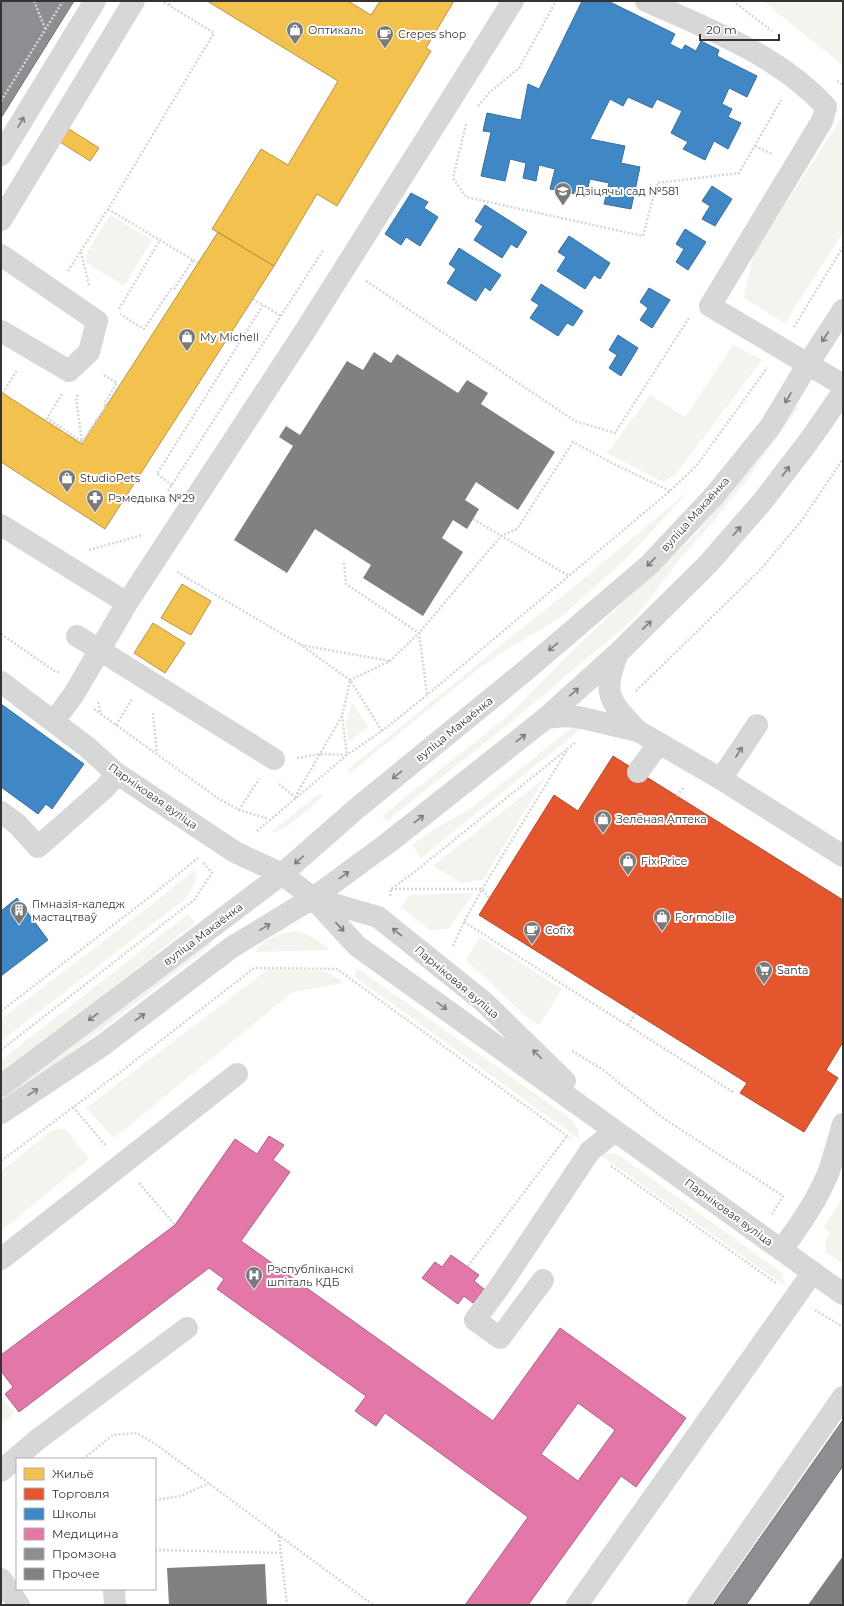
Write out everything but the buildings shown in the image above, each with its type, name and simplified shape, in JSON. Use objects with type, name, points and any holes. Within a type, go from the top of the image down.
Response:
[{"type":"street","points":[[1,155],[95,1]]},
{"type":"street","points":[[1,220],[134,1]]},
{"type":"street","points":[[54,721],[74,694],[127,603],[305,331],[513,1]]},
{"type":"street","points":[[646,1],[743,45],[794,77],[812,91],[826,107],[822,121],[710,306],[843,385]]},
{"type":"street","points":[[67,47],[96,63]]},
{"type":"street","points":[[1,255],[97,321],[89,352],[69,370],[1,331]]},
{"type":"street","name":"вуліца Макаёнка","points":[[1,1086],[282,874],[356,808],[525,671],[648,565],[714,496],[770,427],[843,310]]},
{"type":"street","points":[[1,1113],[103,1045],[232,947],[313,898],[388,843],[546,718],[619,652],[708,564],[757,508],[809,441],[843,392]]},
{"type":"street","points":[[1,525],[127,603]]},
{"type":"street","points":[[77,636],[274,759]]},
{"type":"street","points":[[619,652],[611,671],[608,685],[616,709],[638,731],[721,779],[843,856]]},
{"type":"street","name":"Парніковая вуліца","points":[[1,682],[87,747],[116,773],[235,852],[282,874],[313,898],[357,946],[615,1131],[787,1241],[812,1272],[843,1294]]},
{"type":"street","points":[[546,718],[565,716],[578,717],[638,731]]},
{"type":"street","points":[[721,779],[756,725]]},
{"type":"street","points":[[638,772],[659,743]]},
{"type":"street","points":[[1,812],[17,824],[38,847],[106,787],[116,773]]},
{"type":"street","name":"Парніковая вуліца","points":[[313,898],[378,917],[484,1002],[615,1131]]},
{"type":"street","points":[[1,1260],[237,1074]]},
{"type":"street","points":[[787,1241],[822,1185],[829,1171],[843,1124]]},
{"type":"street","points":[[543,1280],[500,1338],[475,1320],[500,1286],[590,1151],[615,1131]]},
{"type":"street","points":[[577,1605],[812,1272]]},
{"type":"street","points":[[17,1458],[37,1440],[187,1328]]},
{"type":"street","points":[[698,1605],[843,1397]]},
{"type":"street","points":[[1,1579],[19,1605]]},
{"type":"street","points":[[114,1590],[115,1605]]},
{"type":"path","points":[[34,1],[46,29]]},
{"type":"path","points":[[1,99],[63,1]]},
{"type":"path","points":[[56,292],[214,33],[162,1]]},
{"type":"path","points":[[169,5],[171,1]]},
{"type":"path","points":[[476,109],[489,93],[519,68],[556,1]]},
{"type":"path","points":[[467,120],[453,178],[466,197],[644,236],[657,183],[739,173],[794,77]]},
{"type":"path","points":[[755,146],[767,151]]},
{"type":"path","points":[[108,209],[198,263]]},
{"type":"path","points":[[160,240],[117,312],[144,329],[171,289],[174,289],[193,260]]},
{"type":"path","points":[[257,831],[295,797],[347,755],[382,731],[427,695],[670,491],[697,465],[782,348],[843,247]]},
{"type":"path","points":[[81,252],[90,287]]},
{"type":"path","points":[[164,497],[322,252],[575,421],[615,434]]},
{"type":"path","points":[[253,298],[305,331]]},
{"type":"path","points":[[172,485],[156,474],[263,305]]},
{"type":"path","points":[[63,392],[47,418],[82,442]]},
{"type":"path","points":[[70,395],[76,398]]},
{"type":"path","points":[[350,680],[390,661],[419,633],[501,536],[517,529],[573,442],[670,491]]},
{"type":"path","points":[[473,519],[569,576]]},
{"type":"path","points":[[145,529],[135,550],[155,559],[301,645],[350,680],[382,731]]},
{"type":"path","points":[[83,552],[142,535]]},
{"type":"path","points":[[344,563],[346,584],[419,633],[427,695]]},
{"type":"path","points":[[301,645],[390,661]]},
{"type":"path","points":[[116,725],[146,679]]},
{"type":"path","points":[[295,797],[342,716],[350,680]]},
{"type":"path","points":[[74,694],[219,799],[239,810],[270,819]]},
{"type":"path","points":[[96,696],[102,715]]},
{"type":"path","points":[[152,706],[157,754]]},
{"type":"path","points":[[342,716],[347,755]]},
{"type":"path","points":[[451,950],[482,889],[568,748]]},
{"type":"path","points":[[278,783],[295,797]]},
{"type":"path","points":[[1,1011],[151,896],[199,856],[212,873],[194,900],[1,1050]]},
{"type":"path","points":[[391,889],[482,889]]},
{"type":"path","points":[[482,889],[489,898]]},
{"type":"path","points":[[464,922],[734,1092]]},
{"type":"path","points":[[1,1161],[123,1070],[254,968],[337,969]]},
{"type":"path","points":[[628,1025],[636,1013]]},
{"type":"path","points":[[568,1049],[602,1069],[663,1118],[783,1196],[772,1214],[787,1241]]},
{"type":"path","points":[[468,1266],[567,1136]]},
{"type":"path","points":[[84,1458],[113,1436],[137,1433],[157,1445],[373,1605]]},
{"type":"path","points":[[156,1500],[181,1496],[209,1483]]},
{"type":"path","points":[[279,1535],[288,1605]]},
{"type":"path","points":[[156,1551],[281,1553]]},
{"type":"shaded area","points":[[763,1],[843,1],[843,66]]},
{"type":"shaded area","points":[[843,116],[843,232],[785,323],[744,298],[754,252]]},
{"type":"shaded area","points":[[110,215],[152,240],[124,286],[86,262],[88,251]]},
{"type":"shaded area","points":[[733,345],[762,360],[676,474],[663,482],[607,453],[650,395],[685,417]]},
{"type":"shaded area","points":[[795,407],[799,407],[743,485],[708,528],[680,559],[636,616],[510,723],[387,821],[382,816],[510,714],[574,649],[691,539],[729,495]]},
{"type":"shaded area","points":[[689,491],[628,557],[568,611],[552,623],[501,653],[476,671],[350,773],[347,770],[561,597]]},
{"type":"shaded area","points":[[352,703],[368,727],[349,742],[346,724]]},
{"type":"shaded area","points":[[573,727],[582,728],[421,858],[412,845],[439,826],[468,810]]},
{"type":"shaded area","points":[[545,778],[483,880],[461,883],[433,866]]},
{"type":"shaded area","points":[[318,794],[324,796],[284,828],[270,833]]},
{"type":"shaded area","points":[[196,869],[194,885],[185,899],[1,1041],[1,1019]]},
{"type":"shaded area","points":[[474,893],[448,929],[430,930],[401,907],[406,899],[411,895]]},
{"type":"shaded area","points":[[188,914],[195,923],[1,1075],[1,1060]]},
{"type":"shaded area","points":[[295,931],[314,938],[330,950],[255,952],[259,947],[273,937],[283,933]]},
{"type":"shaded area","points":[[480,937],[562,989],[539,1025],[525,1016],[466,960]]},
{"type":"shaded area","points":[[206,938],[211,945],[5,1104],[1,1097]]},
{"type":"shaded area","points":[[357,968],[571,1119],[578,1129],[579,1139],[354,976]]},
{"type":"shaded area","points":[[267,970],[326,971],[344,983],[293,992],[114,1138],[86,1108]]},
{"type":"shaded area","points":[[60,1128],[66,1130],[89,1159],[1,1231],[1,1171],[51,1131]]},
{"type":"shaded area","points":[[607,1153],[619,1155],[778,1270],[782,1273],[785,1286],[599,1154]]},
{"type":"shaded area","points":[[843,1197],[843,1264],[826,1252],[825,1243],[830,1232],[824,1227]]},
{"type":"shaded area","points":[[1,1395],[15,1413],[1,1425]]},
{"type":"place","name":"Оптикаль","points":[[295,45]]},
{"type":"place","name":"Crepes shop","points":[[385,49]]},
{"type":"place","name":"Дзіцячы сад №581","points":[[563,206]]},
{"type":"place","name":"My Michell","points":[[187,352]]},
{"type":"place","name":"StudioPets","points":[[67,493]]},
{"type":"place","name":"Рэмедыка №29","points":[[95,513]]},
{"type":"place","name":"Зелёная Аптека","points":[[603,834]]},
{"type":"place","name":"Fix Price","points":[[628,876]]},
{"type":"place","name":"Гімназія-каледж мастацтваў","points":[[19,925]]},
{"type":"place","name":"For mobile","points":[[662,932]]},
{"type":"place","name":"Cofix","points":[[532,945]]},
{"type":"place","name":"Santa","points":[[764,985]]},
{"type":"place","name":"Рэспубліканскі шпіталь КДБ","points":[[254,1290]]}]
